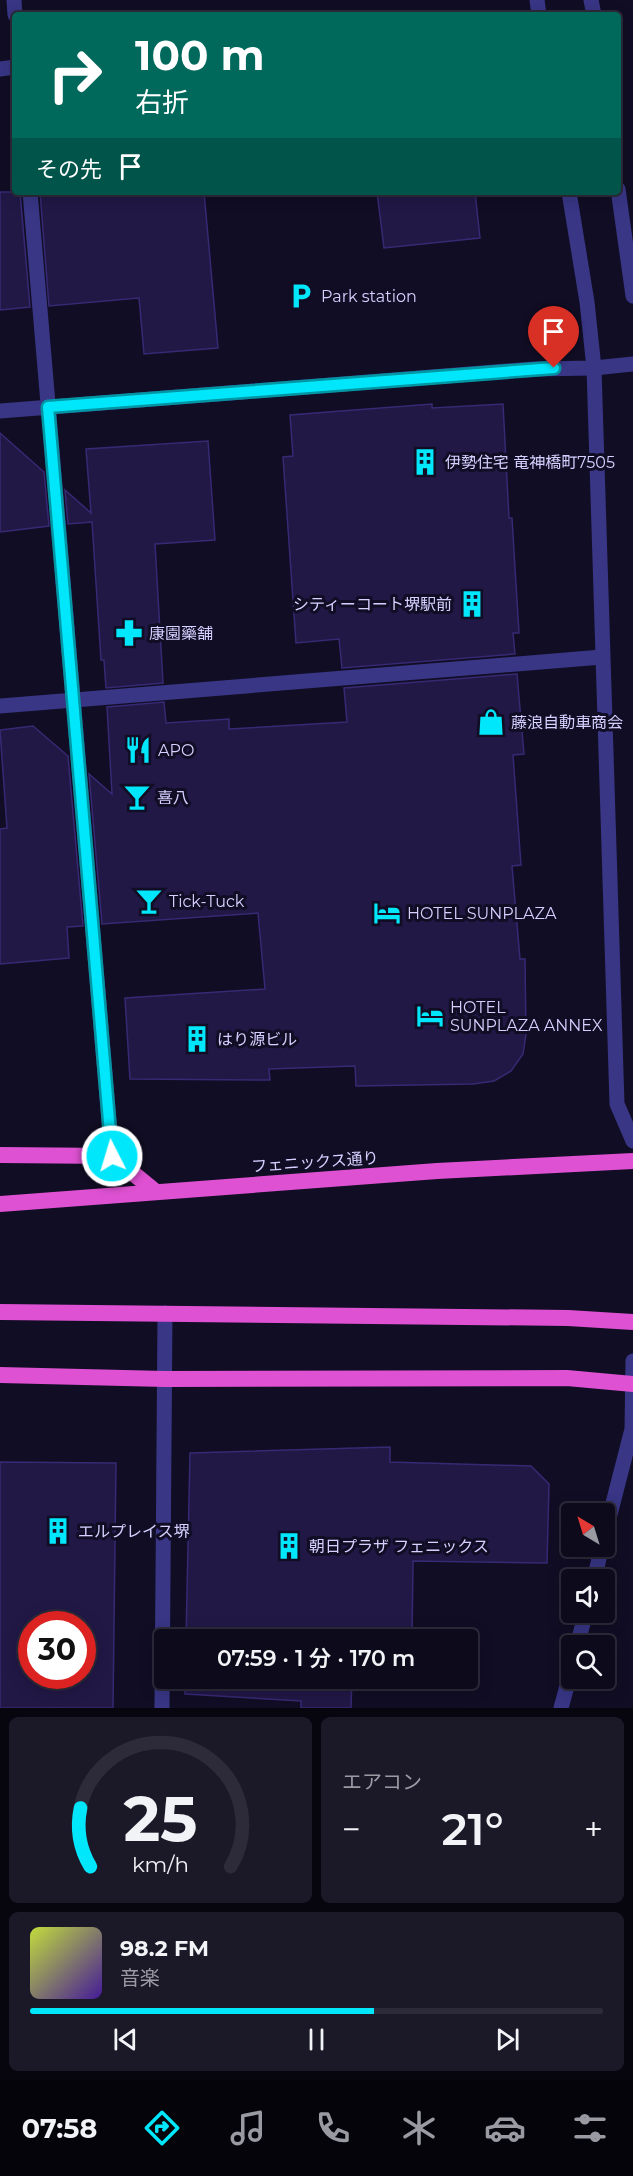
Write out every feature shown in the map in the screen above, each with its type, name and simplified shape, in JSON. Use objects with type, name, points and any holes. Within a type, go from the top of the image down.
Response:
[{"type":"highway","points":[[0,1155],[112,1156],[156,1192]]},
{"type":"highway","name":"フェニックス通り","points":[[0,1204],[437,1171],[633,1161]]},
{"type":"highway","points":[[0,1312],[568,1318],[633,1322]]},
{"type":"highway","points":[[0,1375],[165,1379],[567,1378],[633,1384]]},
{"type":"street","points":[[30,195],[112,1156]]},
{"type":"street","points":[[569,195],[587,302],[594,368],[617,1104],[633,1141]]},
{"type":"street","points":[[619,195],[633,296]]},
{"type":"street","points":[[0,411],[534,369],[594,368],[633,364]]},
{"type":"street","points":[[0,706],[602,657]]},
{"type":"street","points":[[162,1708],[165,1313]]},
{"type":"street","points":[[613,1503],[632,1429],[633,1361]]},
{"type":"street","points":[[561,1708],[566,1689]]},
{"type":"building","points":[[0,192],[12,192],[12,195],[20,195],[30,307],[0,310]]},
{"type":"building","points":[[40,195],[204,195],[218,348],[144,354],[139,298],[49,306]]},
{"type":"building","points":[[377,195],[475,195],[480,238],[384,248]]},
{"type":"building","points":[[432,404],[432,408],[503,404],[509,518],[512,518],[519,633],[513,633],[515,654],[342,668],[339,639],[296,643],[283,457],[293,456],[290,415]]},
{"type":"building","points":[[0,433],[44,472],[49,526],[0,532]]},
{"type":"building","points":[[208,441],[215,540],[155,544],[163,683],[106,688],[104,660],[101,660],[92,522],[68,524],[65,490],[91,513],[86,449]]},
{"type":"building","points":[[517,674],[524,754],[513,755],[521,865],[512,866],[520,959],[525,959],[526,1034],[523,1054],[511,1071],[494,1081],[473,1084],[356,1086],[355,1066],[269,1069],[270,1080],[130,1079],[125,998],[265,989],[258,913],[102,924],[89,774],[112,794],[107,707],[164,702],[166,723],[229,719],[229,729],[347,722],[344,688]]},
{"type":"building","points":[[33,726],[68,756],[83,926],[67,927],[69,958],[0,964],[0,829],[7,828],[0,730]]},
{"type":"building","name":"朝日プラザ フェニックス","points":[[390,1447],[390,1462],[531,1466],[549,1484],[547,1563],[413,1561],[412,1629],[186,1629],[190,1453]]},
{"type":"building","name":"エルプレイス堺","points":[[0,1462],[116,1463],[113,1708],[0,1708]]},
{"type":"building","points":[[185,1689],[352,1689],[351,1708],[301,1708],[301,1701],[185,1694]]},
{"type":"place","name":"Park station","points":[[301,296]]},
{"type":"place","name":"伊勢住宅 竜神橋町7505","points":[[425,462]]},
{"type":"place","name":"シティーコート堺駅前","points":[[472,604]]},
{"type":"place","name":"康園藥舗","points":[[129,633]]},
{"type":"place","name":"藤浪自動車商会","points":[[491,722]]},
{"type":"place","name":"APO","points":[[138,750]]},
{"type":"place","name":"喜八","points":[[137,797]]},
{"type":"place","name":"Tick-Tuck","points":[[149,901]]},
{"type":"place","name":"HOTEL SUNPLAZA","points":[[387,913]]},
{"type":"place","name":"HOTEL SUNPLAZA ANNEX","points":[[430,1016]]},
{"type":"place","name":"はり源ビル","points":[[197,1039]]},
{"type":"place","name":"エルプレイス堺","points":[[58,1531]]},
{"type":"place","name":"朝日プラザ フェニックス","points":[[289,1546]]},
{"type":"route","points":[[112,1156],[48,407],[554,368]]}]
